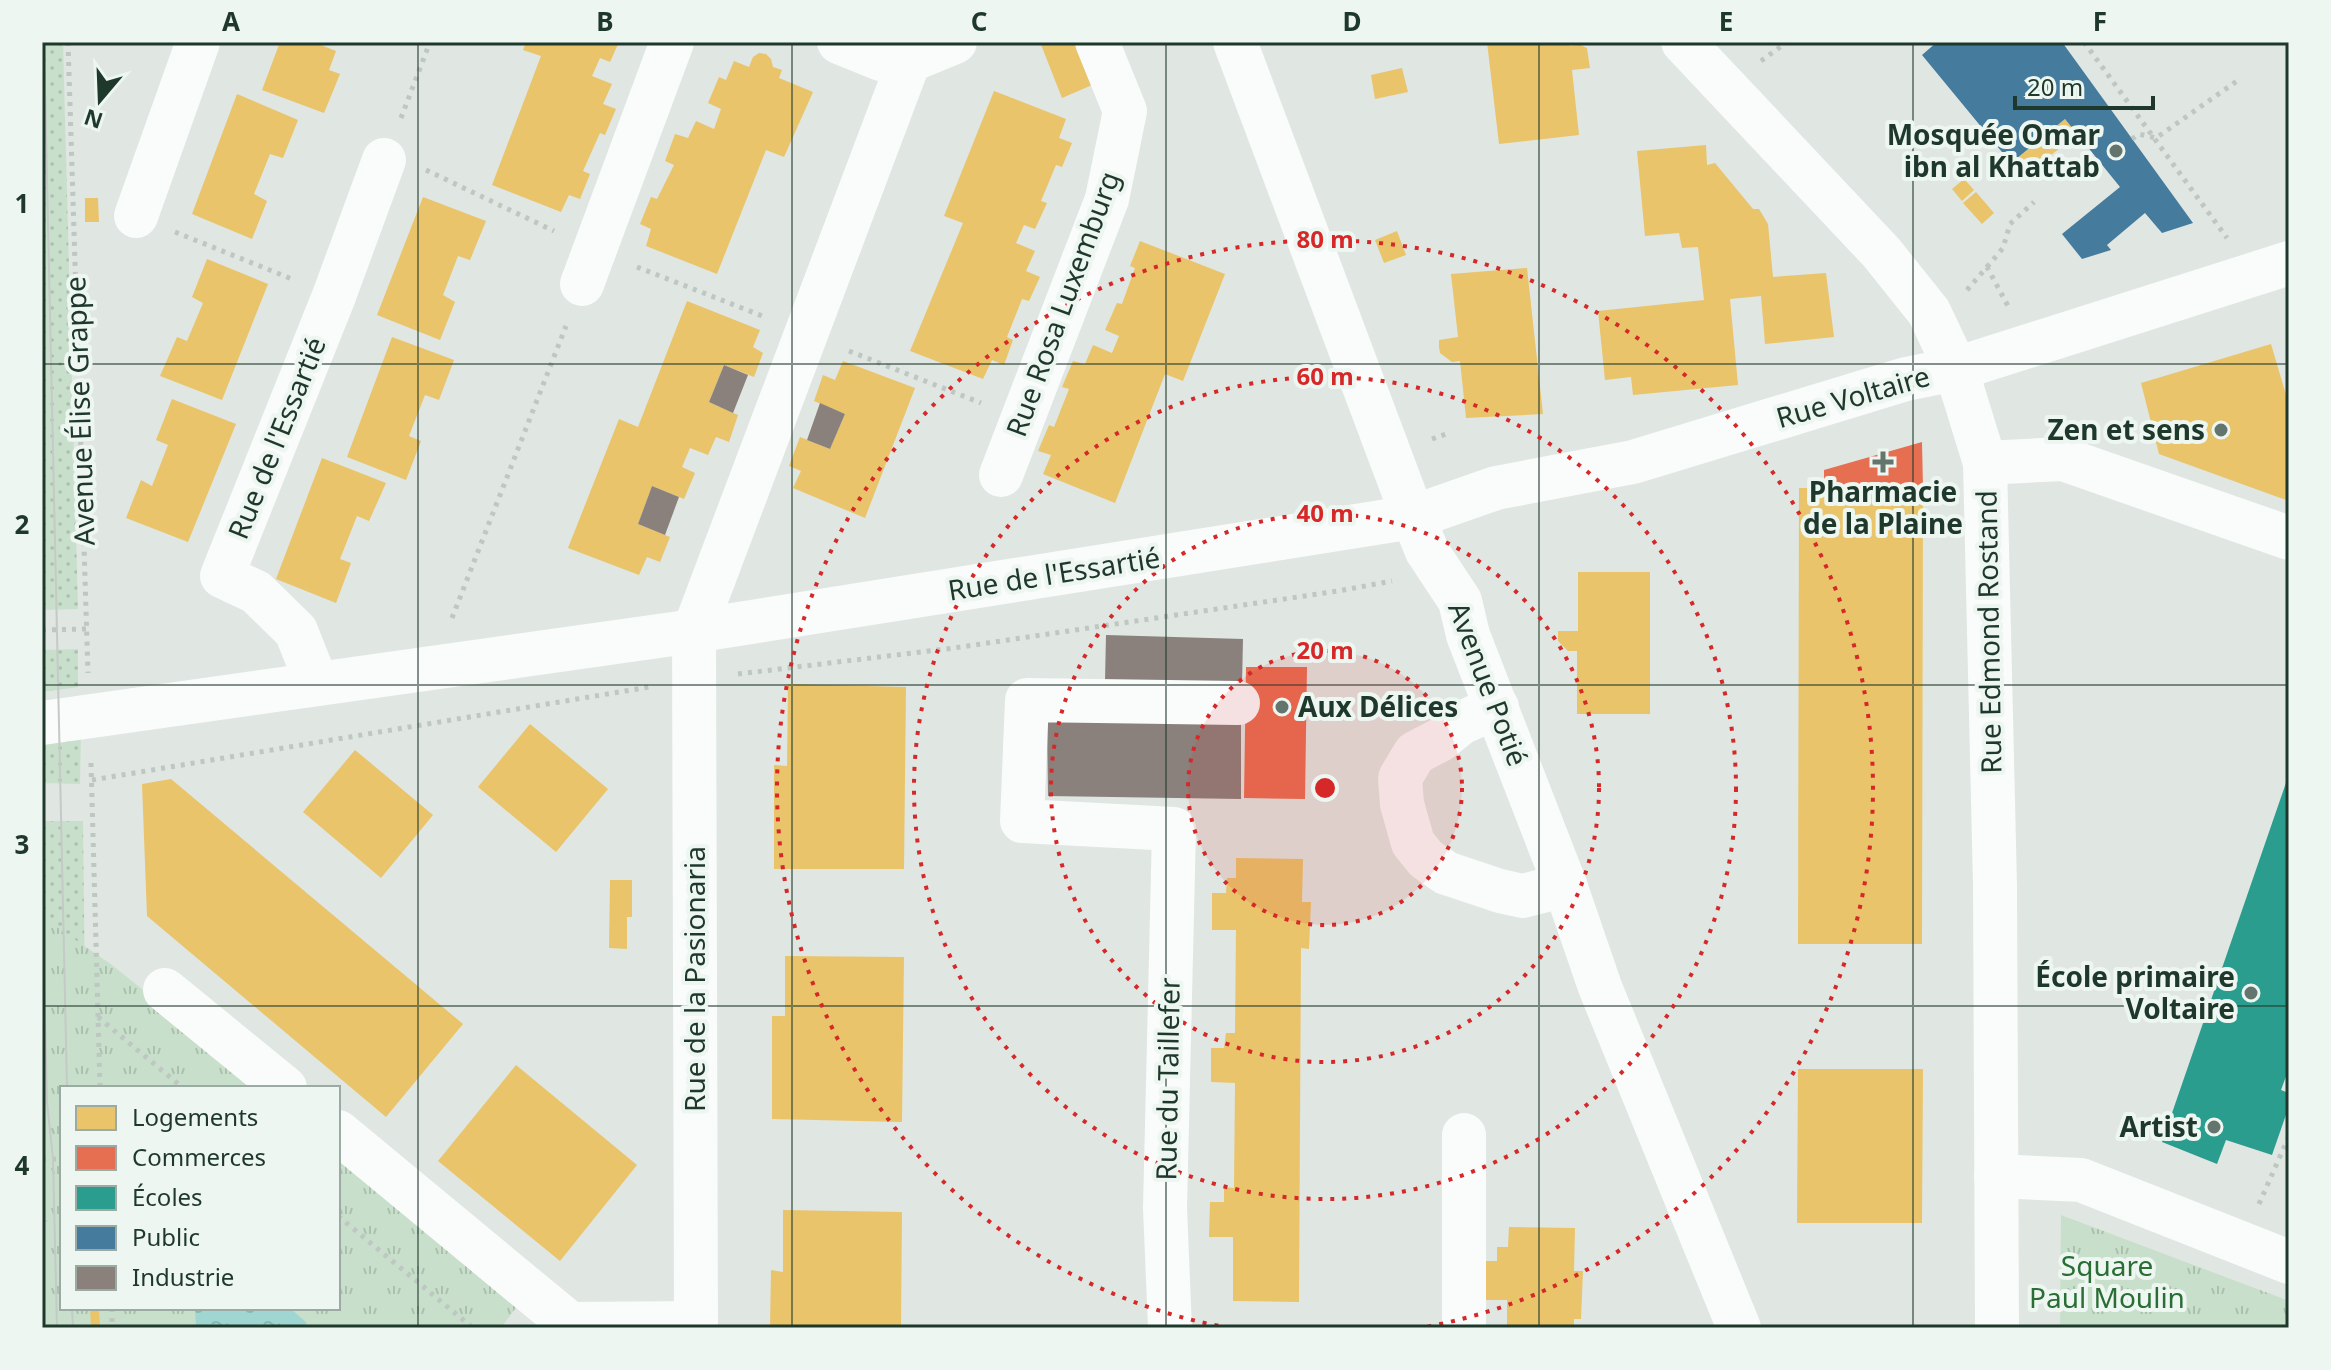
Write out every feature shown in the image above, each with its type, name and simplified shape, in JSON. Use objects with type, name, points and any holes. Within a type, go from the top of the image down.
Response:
[{"type":"street","points":[[136,216],[198,42]]},
{"type":"street","points":[[589,267],[672,42]]},
{"type":"street","points":[[843,43],[881,59],[909,61],[955,42]]},
{"type":"street","name":"Rue Rosa Luxemburg","points":[[1001,475],[1107,199],[1125,111],[1097,42]]},
{"type":"street","name":"Avenue Potié","points":[[1235,42],[1413,517],[1427,551],[1460,601],[1468,635],[1565,885],[1600,987],[1739,1328]]},
{"type":"street","name":"Rue Edmond Rostand","points":[[1683,42],[1881,252],[1929,312],[1956,369],[1985,463],[1995,885],[1997,1328]]},
{"type":"street","points":[[694,631],[909,61]]},
{"type":"street","name":"Rue de l'Essartié","points":[[317,684],[296,631],[256,592],[222,576],[334,296],[388,150]]},
{"type":"street","name":"Rue Voltaire","points":[[1413,517],[1496,488],[1633,462],[1906,379],[1956,369],[2271,268]]},
{"type":"street","points":[[1985,463],[2063,459],[2289,538]]},
{"type":"street","name":"Rue de l'Essartié","points":[[42,723],[694,631],[1413,517]]},
{"type":"street","name":"Rue de la Pasionaria","points":[[694,631],[696,1325]]},
{"type":"street","name":"Rue du Taillefer","points":[[1170,1328],[1165,1208],[1174,829],[1022,821],[1027,700],[1238,703]]},
{"type":"street","points":[[1497,707],[1461,723],[1440,740],[1415,753],[1400,778],[1402,804],[1413,843],[1426,859],[1446,873],[1500,891],[1523,896],[1565,885]]},
{"type":"street","points":[[165,990],[283,1086]]},
{"type":"street","points":[[340,1134],[570,1324],[696,1325]]},
{"type":"street","points":[[1464,1135],[1464,1328]]},
{"type":"street","points":[[1996,1176],[2081,1180],[2289,1262]]},
{"type":"path","name":"Avenue Élise Grappe","points":[[68,42],[100,1086]]},
{"type":"path","points":[[430,42],[388,150],[589,267],[806,333],[1023,420]]},
{"type":"path","points":[[2084,42],[2156,138],[2271,268]]},
{"type":"path","points":[[2132,139],[2139,134],[2156,138],[2237,81]]},
{"type":"path","points":[[1929,312],[1961,297],[2003,248],[2010,224],[2034,202]]},
{"type":"path","points":[[136,216],[334,296]]},
{"type":"path","points":[[432,668],[589,267]]},
{"type":"path","points":[[1987,267],[2029,345]]},
{"type":"path","points":[[42,630],[87,629]]},
{"type":"path","points":[[97,1017],[181,1086]]},
{"type":"path","points":[[2240,1245],[2289,1136]]},
{"type":"path","points":[[42,1211],[45,1222]]},
{"type":"path","points":[[340,1218],[473,1328]]},
{"type":"green space","points":[[42,42],[63,42],[78,609],[42,610]]},
{"type":"green space","points":[[78,649],[78,687],[42,692],[42,650]]},
{"type":"green space","points":[[81,729],[80,784],[42,783],[42,736]]},
{"type":"green space","points":[[42,821],[83,821],[86,1086],[60,1086],[60,1089],[42,1097]]},
{"type":"green space","points":[[42,917],[112,965],[263,1086],[60,1086],[60,1310],[340,1310],[340,1149],[524,1297],[501,1328],[42,1328]]},
{"type":"green space","name":"Square Paul Moulin","points":[[2061,1215],[2289,1301],[2289,1328],[2060,1328]]},
{"type":"water","points":[[195,1310],[292,1310],[307,1323],[303,1328],[196,1328]]},
{"type":"building: Logements","points":[[280,42],[313,42],[336,51],[329,70],[340,74],[324,113],[262,90]]},
{"type":"building: Logements","points":[[526,42],[619,42],[610,62],[600,58],[592,76],[612,84],[603,104],[616,109],[605,135],[600,133],[583,171],[590,174],[580,199],[569,195],[561,212],[492,185],[541,56],[523,50]]},
{"type":"building: Logements","points":[[1040,42],[1084,42],[1099,82],[1062,98]]},
{"type":"building: Logements","points":[[1487,42],[1569,42],[1569,46],[1587,48],[1590,68],[1572,70],[1579,135],[1499,144]]},
{"type":"building: Logements","points":[[759,53],[766,54],[773,67],[782,70],[779,78],[813,92],[784,157],[766,150],[717,274],[646,246],[651,229],[640,224],[651,197],[657,199],[674,165],[665,161],[675,134],[688,138],[696,121],[714,129],[721,109],[708,103],[719,77],[726,80],[734,61],[749,67],[753,57]]},
{"type":"building: Logements","points":[[1402,68],[1408,92],[1375,99],[1371,75]]},
{"type":"building: Logements","points":[[994,91],[1066,119],[1059,138],[1072,143],[1062,167],[1056,165],[1041,201],[1047,203],[1035,229],[1024,225],[1016,243],[1035,251],[1026,271],[1040,277],[1029,301],[1022,299],[1007,337],[1013,340],[1004,365],[992,360],[983,379],[910,351],[963,223],[944,216]]},
{"type":"building: Logements","points":[[237,94],[298,120],[283,158],[270,154],[254,194],[267,201],[252,239],[192,214]]},
{"type":"building: Logements","points":[[2065,119],[2077,134],[2023,178],[2011,163]]},
{"type":"building: Logements","points":[[1706,145],[1707,165],[1715,163],[1753,209],[1759,209],[1768,224],[1773,277],[1826,273],[1834,337],[1765,344],[1761,296],[1730,299],[1738,385],[1633,395],[1631,377],[1605,380],[1598,311],[1704,300],[1698,247],[1682,248],[1679,233],[1645,236],[1637,151]]},
{"type":"building: Logements","points":[[1964,179],[1974,190],[1962,201],[1952,189]]},
{"type":"building: Logements","points":[[1976,192],[1994,213],[1982,224],[1963,203]]},
{"type":"building: Logements","points":[[423,197],[486,221],[470,260],[458,256],[443,295],[455,302],[440,340],[377,315]]},
{"type":"building: Logements","points":[[85,198],[98,198],[99,222],[85,222]]},
{"type":"building: Logements","points":[[1397,231],[1406,255],[1384,263],[1375,240]]},
{"type":"building: Logements","points":[[1140,241],[1225,274],[1183,381],[1165,374],[1115,503],[1043,474],[1051,455],[1038,451],[1049,425],[1054,427],[1069,389],[1062,387],[1073,361],[1085,364],[1093,345],[1112,353],[1119,336],[1105,330],[1117,303],[1122,304],[1135,268],[1130,266]]},
{"type":"building: Logements","points":[[207,259],[268,284],[222,400],[160,376],[177,337],[187,341],[203,303],[192,297]]},
{"type":"building: Logements","points":[[1527,268],[1543,414],[1466,418],[1460,361],[1452,362],[1440,353],[1439,347],[1439,340],[1458,337],[1451,274]]},
{"type":"building: Logements","points":[[687,301],[760,330],[753,347],[763,353],[754,377],[724,365],[709,402],[738,415],[729,442],[716,437],[708,455],[690,448],[682,467],[695,473],[684,499],[652,486],[638,524],[670,537],[660,562],[647,557],[639,575],[568,548],[619,419],[638,427]]},
{"type":"building: Logements","points":[[392,337],[454,360],[439,400],[425,395],[409,436],[421,441],[406,480],[347,457]]},
{"type":"building: Logements","name":"Zen et sens","points":[[2271,344],[2289,405],[2289,501],[2159,454],[2141,383]]},
{"type":"building: Logements","points":[[843,361],[915,388],[865,518],[793,488],[801,471],[789,466],[800,437],[830,449],[845,414],[814,401],[823,375],[835,380]]},
{"type":"building: Logements","points":[[172,399],[236,424],[188,542],[126,518],[141,480],[152,486],[168,445],[156,440]]},
{"type":"building: Logements","points":[[322,458],[386,483],[369,521],[357,516],[340,559],[351,563],[336,603],[276,579]]},
{"type":"building: Logements","points":[[1799,488],[1923,488],[1922,944],[1798,944]]},
{"type":"building: Logements","points":[[1578,572],[1650,572],[1650,714],[1577,714],[1577,651],[1568,651],[1558,641],[1558,631],[1578,631]]},
{"type":"building: Logements","points":[[788,684],[906,687],[904,869],[774,869],[774,765],[787,766]]},
{"type":"building: Logements","points":[[530,724],[608,789],[556,852],[478,787]]},
{"type":"building: Logements","points":[[355,750],[433,815],[381,878],[303,812]]},
{"type":"building: Logements","points":[[171,779],[463,1024],[386,1117],[147,916],[142,784]]},
{"type":"building: Logements","points":[[1236,858],[1303,859],[1302,902],[1311,902],[1309,949],[1301,948],[1299,1302],[1233,1301],[1233,1237],[1209,1237],[1210,1202],[1224,1202],[1224,1187],[1234,1188],[1235,1083],[1211,1082],[1211,1048],[1224,1048],[1226,1033],[1235,1033],[1236,930],[1212,930],[1212,893],[1226,893],[1227,878],[1236,878]]},
{"type":"building: Logements","points":[[610,880],[632,880],[632,917],[627,917],[627,949],[609,948]]},
{"type":"building: Logements","points":[[785,956],[904,957],[902,1122],[772,1119],[772,1016],[785,1016]]},
{"type":"building: Logements","points":[[516,1065],[637,1165],[560,1261],[438,1161]]},
{"type":"building: Logements","points":[[1798,1069],[1923,1069],[1922,1223],[1797,1223]]},
{"type":"building: Logements","points":[[783,1210],[902,1212],[901,1328],[770,1328],[771,1270],[783,1272]]},
{"type":"building: Logements","points":[[1509,1227],[1575,1228],[1574,1271],[1583,1271],[1581,1319],[1574,1319],[1574,1328],[1507,1328],[1507,1300],[1483,1300],[1484,1261],[1497,1261],[1497,1247],[1508,1247]]},
{"type":"building: Logements","points":[[90,1310],[99,1310],[100,1327],[91,1328]]},
{"type":"building: Commerces","points":[[1922,442],[1923,488],[1824,488],[1824,470]]},
{"type":"building: Commerces","points":[[1246,667],[1307,667],[1305,799],[1244,798]]},
{"type":"building: Écoles","name":"École primaire Voltaire","points":[[2289,774],[2289,1068],[2281,1090],[2289,1093],[2289,1106],[2272,1155],[2226,1140],[2217,1164],[2162,1142]]},
{"type":"building: Public","name":"Mosquée Omar ibn al Khattab","points":[[1937,42],[2062,42],[2193,223],[2162,233],[2145,213],[2107,245],[2111,250],[2082,259],[2062,234],[2120,187],[2065,119],[2011,163],[1922,55]]},
{"type":"building: Industrie","points":[[724,365],[748,375],[733,413],[709,402]]},
{"type":"building: Industrie","points":[[820,403],[845,414],[830,449],[807,440]]},
{"type":"building: Industrie","points":[[652,486],[679,497],[665,535],[638,524]]},
{"type":"building: Industrie","points":[[1106,635],[1243,639],[1242,685],[1105,681]]},
{"type":"building: Industrie","points":[[1047,718],[1241,723],[1241,799],[1048,796]]},
{"type":"tram line","points":[[44,42],[67,1086]]},
{"type":"tram line","points":[[42,889],[57,1328]]},
{"type":"tram line","points":[[72,1310],[73,1328]]},
{"type":"place","name":"Mosquée Omar ibn al Khattab","points":[[2116,151]]},
{"type":"place","name":"Zen et sens","points":[[2221,430]]},
{"type":"place","name":"Pharmacie de la Plaine","points":[[1883,462]]},
{"type":"place","name":"Aux Délices","points":[[1282,707]]},
{"type":"place","name":"École primaire Voltaire","points":[[2251,993]]},
{"type":"place","name":"Artist","points":[[2214,1127]]}]
